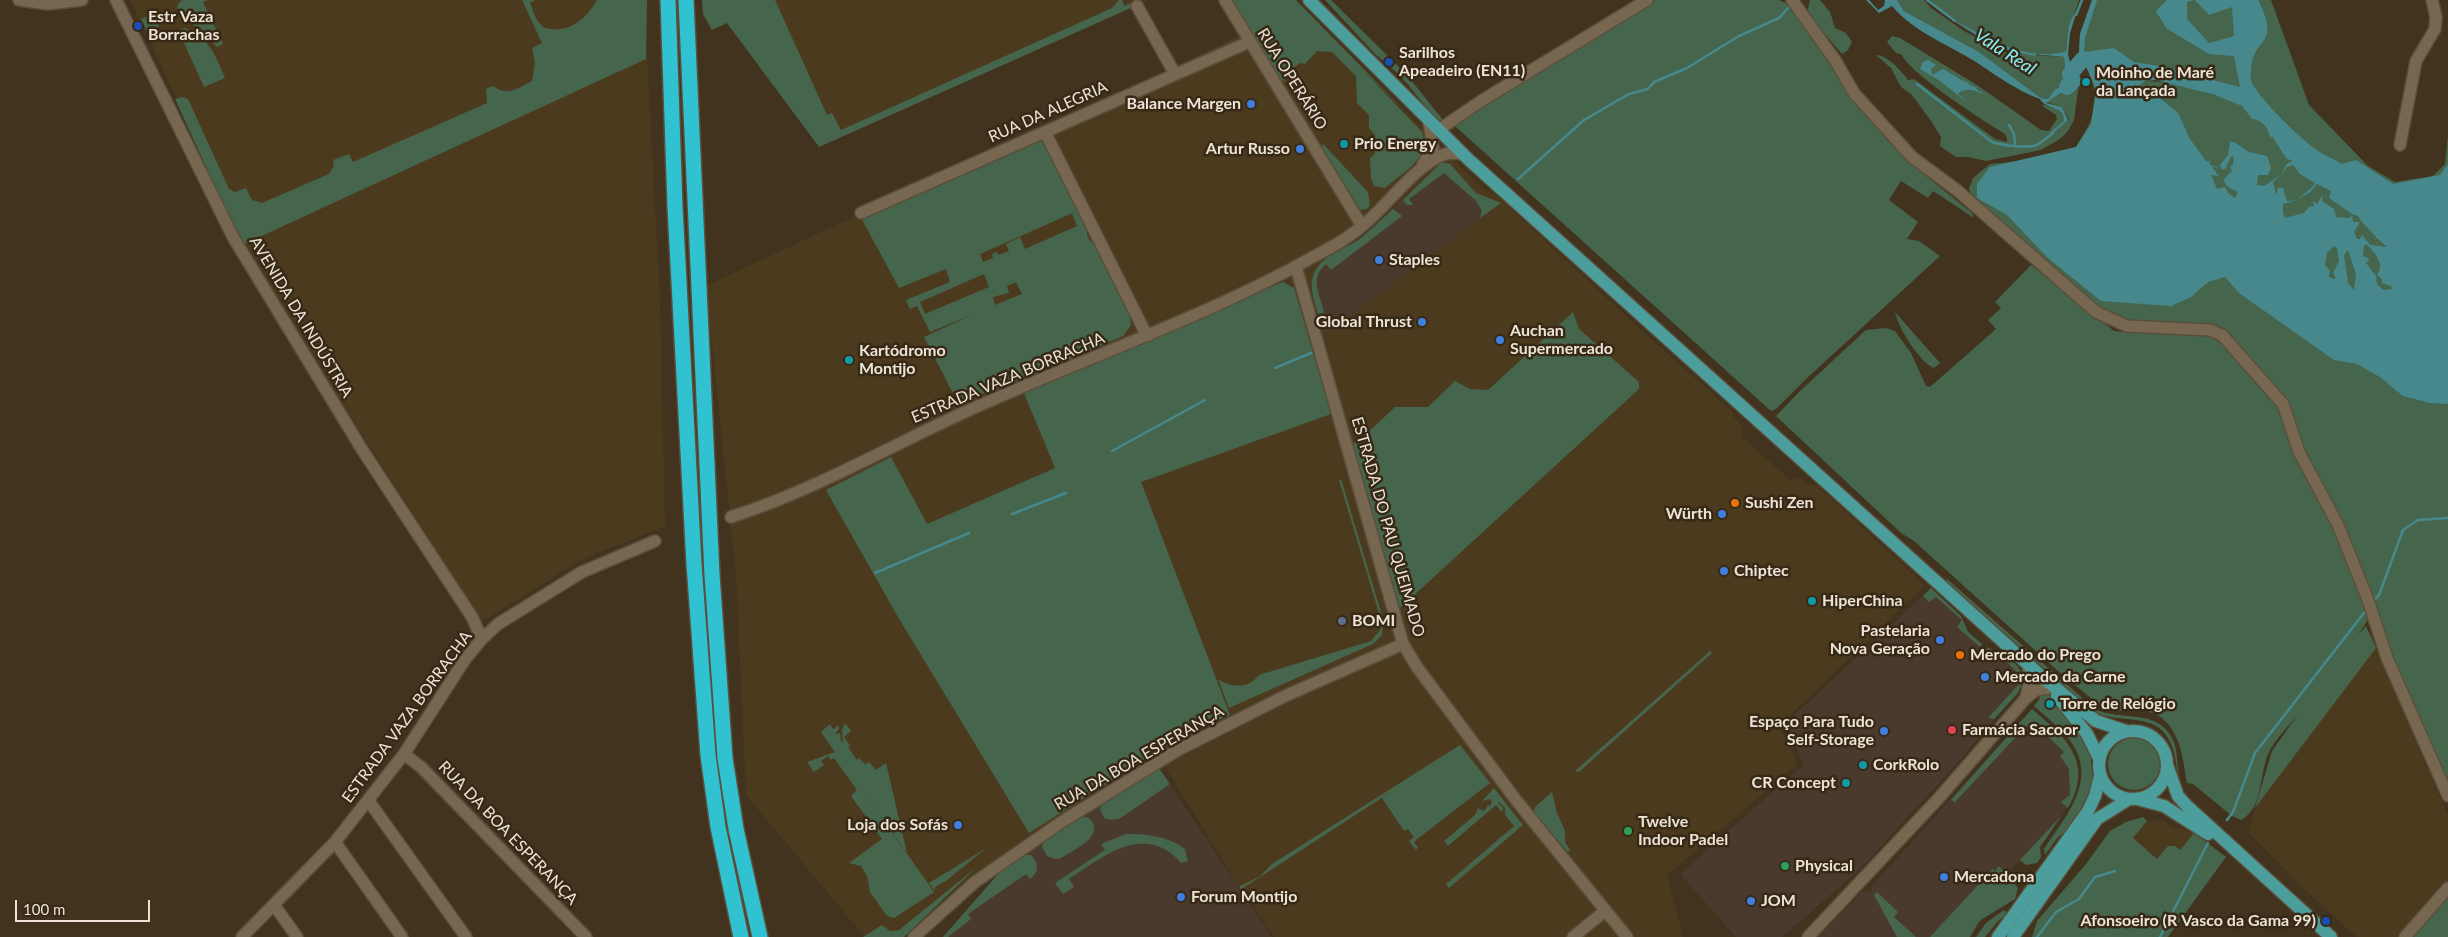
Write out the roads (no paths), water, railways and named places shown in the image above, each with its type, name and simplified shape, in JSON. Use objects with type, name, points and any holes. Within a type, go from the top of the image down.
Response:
[{"type":"highway","points":[[668,0],[676,227],[694,554],[708,754],[718,827],[741,937]]},
{"type":"highway","points":[[686,0],[709,516],[725,758],[736,829],[760,937]]},
{"type":"main road","points":[[1311,1],[1433,126],[1463,154],[2041,676],[2096,720],[2126,732]]},
{"type":"main road","points":[[1998,937],[2092,804],[2100,776],[2099,758],[2087,734],[2041,676]]},
{"type":"main road","points":[[2099,758],[2109,740],[2126,732],[2138,731],[2149,735],[2158,742],[2164,751],[2178,796],[2237,854],[2331,937]]},
{"type":"main road","points":[[2013,937],[2097,819],[2132,799],[2152,793],[2158,788],[2166,773],[2167,765]]},
{"type":"main road","points":[[2100,776],[2111,792],[2164,806],[2237,854]]},
{"type":"street","points":[[19,0],[48,4],[82,0]]},
{"type":"street","name":"AVENIDA DA INDÚSTRIA","points":[[116,0],[233,237],[363,451],[472,617],[482,639]]},
{"type":"street","name":"RUA OPERÁRIO","points":[[1225,0],[1362,226]]},
{"type":"street","points":[[1415,176],[1432,150],[1433,126],[1480,101],[1648,0]]},
{"type":"street","points":[[1792,0],[1830,53],[1854,93],[1912,157],[1966,198],[2096,312],[2126,326],[2210,330],[2222,335],[2283,404],[2300,452],[2338,525],[2368,600],[2387,658],[2448,796]]},
{"type":"street","points":[[2400,145],[2416,61],[2435,29],[2436,17],[2432,0]]},
{"type":"street","points":[[1137,6],[1175,74]]},
{"type":"street","name":"RUA DA ALEGRIA","points":[[861,213],[1249,42]]},
{"type":"street","points":[[1045,132],[1147,336]]},
{"type":"street","points":[[1415,176],[1440,155],[1463,154]]},
{"type":"street","name":"ESTRADA VAZA BORRACHA","points":[[731,517],[827,478],[992,400],[1147,336],[1296,267],[1338,244],[1362,226],[1415,176]]},
{"type":"street","name":"ESTRADA DO PAU QUEIMADO","points":[[1296,267],[1403,644],[1417,667],[1516,800],[1627,937]]},
{"type":"street","name":"ESTRADA VAZA BORRACHA","points":[[243,936],[335,842],[404,754],[466,658],[482,639],[498,624],[582,572],[655,541]]},
{"type":"street","name":"RUA DA BOA ESPERANÇA","points":[[914,937],[975,882],[1062,821],[1178,750],[1285,696],[1403,644]]},
{"type":"street","points":[[2026,698],[2029,683],[2028,664]]},
{"type":"street","points":[[1808,937],[1938,799],[2026,698],[2036,690],[2050,688]]},
{"type":"street","name":"RUA DA BOA ESPERANÇA","points":[[404,754],[421,767],[586,937]]},
{"type":"street","points":[[368,800],[466,937]]},
{"type":"street","points":[[335,842],[402,937]]},
{"type":"street","points":[[2405,937],[2448,888]]},
{"type":"street","points":[[274,905],[297,937]]},
{"type":"street","points":[[1573,937],[1605,911]]},
{"type":"water","points":[[1866,0],[1869,0],[1878,10],[1884,6],[1885,0],[1897,0],[1904,11],[1979,52],[2041,98],[2048,99],[2054,90],[2070,82],[2070,77],[2065,69],[2064,57],[2036,54],[2036,56],[2011,51],[1981,38],[1951,19],[2010,48],[2049,54],[2061,53],[2067,50],[2070,24],[2077,11],[2070,33],[2068,54],[2075,83],[2046,103],[2062,107],[2068,120],[2051,135],[2050,133],[2064,121],[2061,112],[1931,37],[1910,23],[1892,6],[1879,13]]},
{"type":"water","points":[[2092,0],[2097,0],[2085,38],[2084,52],[2114,48],[2134,62],[2159,66],[2240,87],[2234,56],[2209,54],[2166,28],[2156,11],[2167,0],[2194,0],[2187,2],[2187,19],[2209,43],[2234,36],[2232,7],[2209,15],[2195,0],[2258,0],[2265,15],[2267,34],[2253,59],[2251,74],[2253,85],[2283,120],[2311,146],[2342,164],[2356,160],[2393,184],[2440,175],[2448,164],[2448,404],[2430,403],[2403,396],[2380,377],[2357,364],[2334,360],[2239,293],[2225,277],[2208,282],[2191,297],[2171,306],[2101,301],[2048,258],[2007,215],[1977,198],[1977,184],[1990,167],[2076,147],[2091,124],[2096,89],[2079,51],[2080,34]],"holes":[[[2156,80],[2215,95],[2242,106],[2252,119],[2260,121],[2265,126],[2271,139],[2272,136],[2286,158],[2292,161],[2286,165],[2282,174],[2287,167],[2293,165],[2300,174],[2315,183],[2299,199],[2310,192],[2317,184],[2331,191],[2329,198],[2358,216],[2376,237],[2375,240],[2377,238],[2387,247],[2370,245],[2362,235],[2360,239],[2357,239],[2354,232],[2360,222],[2353,222],[2352,215],[2350,218],[2336,217],[2334,209],[2322,201],[2323,195],[2317,204],[2313,201],[2314,206],[2309,207],[2304,213],[2285,218],[2283,204],[2297,200],[2287,201],[2283,188],[2278,188],[2276,195],[2273,182],[2281,175],[2264,186],[2257,185],[2258,175],[2268,175],[2271,168],[2267,156],[2249,152],[2234,142],[2230,142],[2228,155],[2220,165],[2222,170],[2226,168],[2231,156],[2234,157],[2233,165],[2230,166],[2232,171],[2223,180],[2228,187],[2238,192],[2235,198],[2228,193],[2225,187],[2217,189],[2211,175],[2219,176],[2212,167],[2220,168],[2210,165],[2209,162],[2213,161],[2206,161],[2190,139],[2178,113],[2156,95],[2137,89],[2144,81]],[[2366,244],[2378,258],[2380,267],[2377,275],[2382,279],[2382,283],[2391,286],[2392,289],[2383,290],[2377,284],[2376,276],[2366,263],[2369,261],[2368,258],[2363,256]],[[2334,246],[2337,248],[2339,261],[2333,273],[2336,278],[2334,279],[2329,277],[2330,271],[2325,265],[2327,253]],[[2348,250],[2356,274],[2354,290],[2348,283],[2344,255]]]},
{"type":"water","points":[[1928,60],[1936,65],[1931,69],[1932,75],[1943,69],[1965,82],[1969,82],[1968,84],[1987,96],[1980,92],[1964,90],[1958,94],[1967,102],[1940,81],[1920,69],[1923,62]]},
{"type":"waterway","points":[[1927,0],[1955,21]]},
{"type":"waterway","points":[[2076,15],[2082,0]]},
{"type":"waterway","points":[[1518,179],[1584,120],[1629,94],[1648,89],[1654,82],[1687,68],[1739,36],[1779,18],[1789,7]]},
{"type":"waterway","name":"Vala Real","points":[[2067,87],[2073,81],[2070,74],[2083,59]]},
{"type":"waterway","points":[[1917,84],[1992,142],[2024,147],[2036,145],[2053,133]]},
{"type":"waterway","points":[[2009,125],[2014,134],[2015,144]]},
{"type":"waterway","points":[[1275,368],[1311,353]]},
{"type":"waterway","points":[[1112,451],[1205,400]]},
{"type":"waterway","points":[[1012,514],[1066,493]]},
{"type":"waterway","points":[[2374,600],[2379,595],[2403,530],[2418,520],[2448,518]]},
{"type":"waterway","points":[[875,573],[969,533]]},
{"type":"waterway","points":[[2227,820],[2233,812],[2255,753],[2367,609]]},
{"type":"waterway","points":[[2160,937],[2208,843]]},
{"type":"waterway","points":[[2037,937],[2056,912],[2079,899],[2095,877],[2115,871]]},
{"type":"place","name":"Estr Vaza Borrachas","points":[[138,26]]},
{"type":"place","name":"Sarilhos Apeadeiro (EN11)","points":[[1389,62]]},
{"type":"place","name":"Moinho de Maré da Lançada","points":[[2086,82]]},
{"type":"place","name":"Balance Margen","points":[[1251,104]]},
{"type":"place","name":"Prio Energy","points":[[1344,144]]},
{"type":"place","name":"Artur Russo","points":[[1300,149]]},
{"type":"place","name":"Staples","points":[[1379,260]]},
{"type":"place","name":"Global Thrust","points":[[1422,322]]},
{"type":"place","name":"Auchan Supermercado","points":[[1500,340]]},
{"type":"place","name":"Kartódromo Montijo","points":[[849,360]]},
{"type":"place","name":"Sushi Zen","points":[[1735,503]]},
{"type":"place","name":"Würth","points":[[1722,514]]},
{"type":"place","name":"Chiptec","points":[[1724,571]]},
{"type":"place","name":"HiperChina","points":[[1812,601]]},
{"type":"place","name":"BOMI","points":[[1342,621]]},
{"type":"place","name":"Pastelaria Nova Geração","points":[[1940,640]]},
{"type":"place","name":"Mercado do Prego","points":[[1960,655]]},
{"type":"place","name":"Mercado da Carne","points":[[1985,677]]},
{"type":"place","name":"Torre de Relógio","points":[[2050,704]]},
{"type":"place","name":"Farmácia Sacoor","points":[[1952,730]]},
{"type":"place","name":"Espaço Para Tudo Self-Storage","points":[[1884,731]]},
{"type":"place","name":"CorkRolo","points":[[1863,765]]},
{"type":"place","name":"CR Concept","points":[[1846,783]]},
{"type":"place","name":"Loja dos Sofás","points":[[958,825]]},
{"type":"place","name":"Twelve Indoor Padel","points":[[1628,831]]},
{"type":"place","name":"Physical","points":[[1785,866]]},
{"type":"place","name":"Mercadona","points":[[1944,877]]},
{"type":"place","name":"Forum Montijo","points":[[1181,897]]},
{"type":"place","name":"JOM","points":[[1751,901]]},
{"type":"place","name":"Afonsoeiro (R Vasco da Gama 99)","points":[[2326,921]]}]
